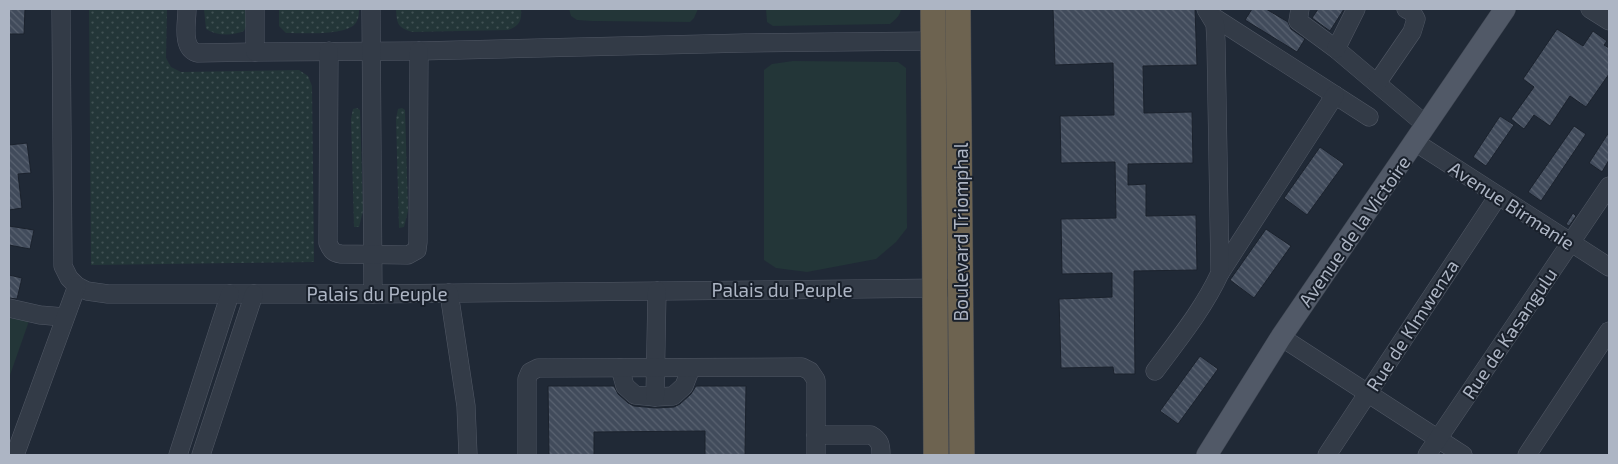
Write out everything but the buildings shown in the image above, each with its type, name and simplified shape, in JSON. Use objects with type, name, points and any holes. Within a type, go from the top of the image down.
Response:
[{"type":"highway","name":"Boulevard Triomphal","points":[[933,9],[936,455]]},
{"type":"highway","name":"Boulevard Triomphal","points":[[958,9],[962,455]]},
{"type":"main road","name":"Avenue de la Victoire","points":[[1207,455],[1281,336],[1505,9]]},
{"type":"street","points":[[15,455],[64,317],[77,286],[69,278],[63,266],[61,9]]},
{"type":"street","points":[[187,9],[186,42],[188,48],[197,53],[419,51],[745,43],[933,41]]},
{"type":"street","points":[[255,9],[255,52]]},
{"type":"street","points":[[371,9],[373,294]]},
{"type":"street","points":[[1300,9],[1298,21],[1336,49],[1426,125]]},
{"type":"street","points":[[1336,49],[1356,9]]},
{"type":"street","points":[[1377,83],[1412,32],[1416,20],[1412,12],[1406,9]]},
{"type":"street","points":[[1590,9],[1609,21]]},
{"type":"street","points":[[1209,12],[1369,117]]},
{"type":"street","points":[[1209,12],[1215,24],[1216,42],[1220,273]]},
{"type":"street","points":[[329,51],[328,243],[330,250],[335,253],[408,255],[417,250],[419,51]]},
{"type":"street","points":[[1156,372],[1198,310],[1335,95]]},
{"type":"street","name":"Avenue Birmanie","points":[[1414,142],[1609,267]]},
{"type":"street","name":"Rue de Kasangulu","points":[[1427,455],[1609,186]]},
{"type":"street","name":"Rue de KImwenza","points":[[1327,455],[1498,196]]},
{"type":"street","name":"Palais du Peuple","points":[[77,286],[97,293],[230,294],[960,288]]},
{"type":"street","points":[[655,397],[657,291]]},
{"type":"street","points":[[448,293],[466,406],[468,455]]},
{"type":"street","points":[[178,455],[230,294]]},
{"type":"street","points":[[201,455],[254,294]]},
{"type":"street","points":[[9,308],[40,315],[64,317]]},
{"type":"street","points":[[1527,455],[1609,331]]},
{"type":"street","points":[[1281,336],[1463,455]]},
{"type":"street","points":[[527,455],[527,379],[530,372],[538,368],[802,366],[810,371],[816,380],[816,455]]},
{"type":"street","points":[[620,368],[625,386],[635,395],[655,397],[673,396],[684,386],[691,368]]},
{"type":"street","points":[[816,435],[871,435],[878,439],[881,455]]},
{"type":"shaded area","points":[[89,9],[167,9],[166,58],[171,67],[181,72],[299,70],[308,76],[312,86],[314,262],[91,265]]},
{"type":"shaded area","points":[[204,9],[245,9],[246,26],[244,31],[235,34],[225,34],[215,33],[206,29]]},
{"type":"shaded area","points":[[279,9],[359,9],[359,13],[355,24],[350,28],[323,33],[286,33],[279,26]]},
{"type":"shaded area","points":[[396,9],[521,9],[521,13],[519,22],[515,27],[508,30],[412,32],[399,24]]},
{"type":"shaded area","points":[[569,9],[698,9],[690,22],[577,20],[571,16]]},
{"type":"shaded area","points":[[766,9],[901,9],[899,16],[890,24],[773,26],[767,22]]},
{"type":"shaded area","points":[[793,61],[898,62],[906,68],[907,228],[896,242],[876,259],[807,272],[776,268],[764,260],[764,70],[772,64]]},
{"type":"shaded area","points":[[357,108],[360,110],[363,211],[359,227],[354,227],[351,119],[353,109]]},
{"type":"shaded area","points":[[402,108],[405,110],[408,211],[404,227],[399,228],[396,119],[398,109]]},
{"type":"shaded area","points":[[9,318],[29,321],[9,378]]}]
